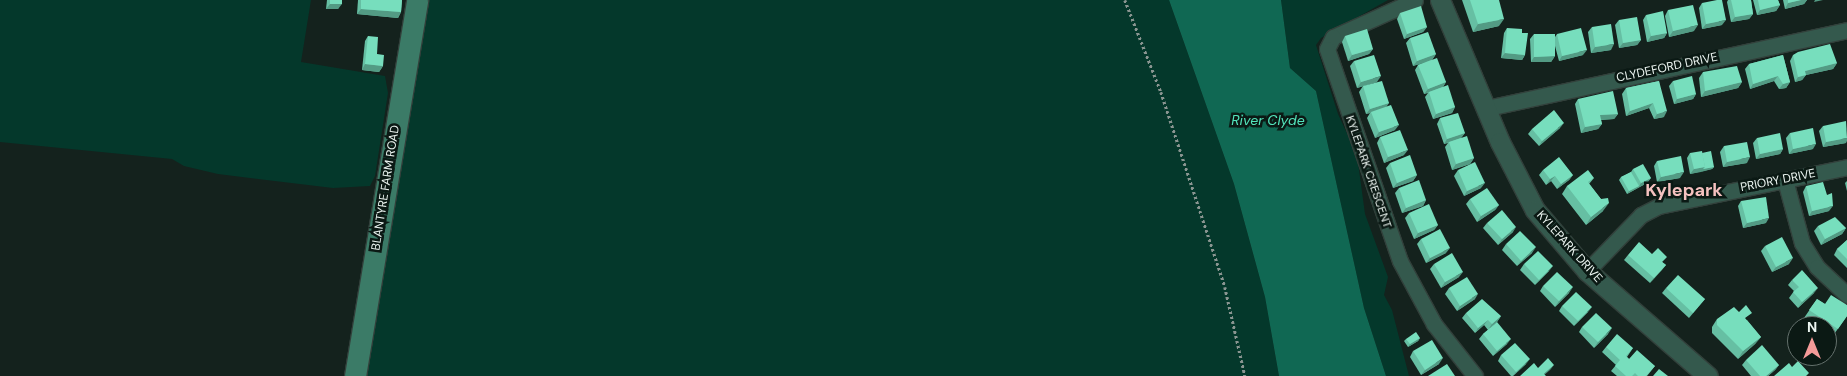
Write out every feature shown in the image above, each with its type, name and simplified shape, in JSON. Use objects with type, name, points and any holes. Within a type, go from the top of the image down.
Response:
[{"type":"main road","name":"BLANTYRE FARM ROAD","points":[[355,376],[417,0]]},
{"type":"street","name":"KYLEPARK CRESCENT","points":[[1415,0],[1333,38],[1327,49],[1400,261],[1434,324],[1475,376]]},
{"type":"street","name":"KYLEPARK DRIVE","points":[[1440,0],[1526,196],[1587,271],[1708,376]]},
{"type":"street","name":"CLYDEFORD DRIVE","points":[[1487,108],[1847,30]]},
{"type":"street","name":"PRIORY DRIVE","points":[[1587,271],[1648,211],[1673,202],[1847,167]]},
{"type":"street","points":[[1785,180],[1802,244],[1822,272],[1847,295]]},
{"type":"path","points":[[1125,0],[1161,92],[1224,287],[1245,376]]},
{"type":"shaded area","points":[[0,0],[311,0],[301,62],[385,76],[388,93],[375,176],[370,186],[333,188],[218,174],[184,166],[172,159],[0,142]]},
{"type":"shaded area","points":[[425,0],[1169,0],[1234,184],[1265,297],[1279,376],[362,376]]},
{"type":"shaded area","points":[[1281,0],[1388,0],[1321,38],[1316,45],[1338,114],[1357,155],[1365,214],[1388,277],[1384,295],[1392,310],[1409,376],[1386,376],[1364,308],[1316,91],[1290,68]]},
{"type":"water","name":"River Clyde","points":[[1169,0],[1281,0],[1290,68],[1316,91],[1364,308],[1386,376],[1279,376],[1265,297],[1234,184]]},
{"type":"building","points":[[330,0],[342,0],[342,4],[330,4]]},
{"type":"building","points":[[361,0],[402,0],[401,12],[361,9]]},
{"type":"building","points":[[1470,0],[1499,0],[1504,19],[1478,24]]},
{"type":"building","points":[[1722,0],[1726,20],[1706,24],[1702,3]]},
{"type":"building","points":[[1731,0],[1751,0],[1753,14],[1735,17]]},
{"type":"building","points":[[1758,0],[1778,0],[1780,5],[1760,10]]},
{"type":"building","points":[[1788,0],[1801,0],[1788,3]]},
{"type":"building","points":[[1693,5],[1698,25],[1673,31],[1668,10]]},
{"type":"building","points":[[1421,6],[1427,27],[1407,34],[1400,13]]},
{"type":"building","points":[[1663,11],[1667,33],[1651,36],[1646,15]]},
{"type":"building","points":[[1637,17],[1641,40],[1623,43],[1619,20]]},
{"type":"building","points":[[1611,24],[1614,44],[1595,47],[1592,27]]},
{"type":"building","points":[[1507,28],[1522,29],[1522,33],[1528,33],[1525,55],[1505,53]]},
{"type":"building","points":[[1581,28],[1587,50],[1562,56],[1557,34]]},
{"type":"building","points":[[1367,29],[1373,49],[1352,55],[1345,36]]},
{"type":"building","points":[[1428,32],[1436,54],[1417,61],[1410,38]]},
{"type":"building","points":[[1534,34],[1555,34],[1555,56],[1534,57]]},
{"type":"building","points":[[368,36],[378,37],[377,54],[384,55],[383,66],[365,64]]},
{"type":"building","points":[[1830,44],[1837,63],[1805,71],[1806,75],[1798,77],[1793,55]]},
{"type":"building","points":[[1374,55],[1381,76],[1361,82],[1354,61]]},
{"type":"building","points":[[1783,55],[1790,82],[1783,84],[1778,76],[1753,84],[1749,64]]},
{"type":"building","points":[[1437,58],[1446,82],[1428,89],[1418,65]]},
{"type":"building","points":[[1737,66],[1742,82],[1705,91],[1703,72]]},
{"type":"building","points":[[1692,76],[1696,94],[1677,99],[1673,81]]},
{"type":"building","points":[[1382,81],[1389,103],[1370,109],[1363,86]]},
{"type":"building","points":[[1659,81],[1667,111],[1657,114],[1653,103],[1630,111],[1626,88]]},
{"type":"building","points":[[1448,85],[1455,107],[1436,114],[1429,92]]},
{"type":"building","points":[[1613,91],[1618,114],[1600,115],[1602,124],[1585,127],[1578,99]]},
{"type":"building","points":[[1391,105],[1399,125],[1379,132],[1371,112]]},
{"type":"building","points":[[1554,110],[1564,123],[1542,141],[1532,129]]},
{"type":"building","points":[[1458,113],[1465,133],[1447,139],[1440,118]]},
{"type":"building","points":[[1846,121],[1847,138],[1826,142],[1823,126]]},
{"type":"building","points":[[1813,128],[1816,144],[1793,149],[1790,133]]},
{"type":"building","points":[[1400,130],[1408,150],[1388,157],[1380,137]]},
{"type":"building","points":[[1780,133],[1783,149],[1760,154],[1757,138]]},
{"type":"building","points":[[1467,136],[1474,158],[1456,164],[1449,142]]},
{"type":"building","points":[[1747,142],[1750,157],[1727,162],[1724,146]]},
{"type":"building","points":[[1702,151],[1705,167],[1694,169],[1690,153]]},
{"type":"building","points":[[1711,151],[1714,167],[1703,169],[1705,167],[1702,153]]},
{"type":"building","points":[[1410,155],[1417,175],[1397,183],[1390,163]]},
{"type":"building","points":[[1681,156],[1684,172],[1661,177],[1657,161]]},
{"type":"building","points":[[1559,157],[1573,175],[1561,184],[1555,176],[1550,179],[1543,170]]},
{"type":"building","points":[[1475,162],[1485,183],[1467,191],[1458,170]]},
{"type":"building","points":[[1643,164],[1651,178],[1641,183],[1633,169]]},
{"type":"building","points":[[1588,170],[1594,178],[1588,182],[1601,199],[1608,198],[1609,203],[1591,217],[1567,186]]},
{"type":"building","points":[[1631,172],[1639,186],[1629,191],[1621,177]]},
{"type":"building","points":[[1419,180],[1426,200],[1406,208],[1399,188]]},
{"type":"building","points":[[1823,182],[1827,195],[1832,193],[1833,206],[1812,211],[1806,186]]},
{"type":"building","points":[[1487,188],[1499,205],[1481,216],[1470,199]]},
{"type":"building","points":[[1766,197],[1769,218],[1747,223],[1741,201]]},
{"type":"building","points":[[1429,204],[1438,225],[1418,233],[1409,213]]},
{"type":"building","points":[[1502,210],[1516,227],[1502,239],[1487,223]]},
{"type":"building","points":[[1835,217],[1846,228],[1825,239],[1818,226]]},
{"type":"building","points":[[1440,229],[1450,248],[1430,258],[1421,239]]},
{"type":"building","points":[[1520,231],[1536,247],[1521,261],[1506,244]]},
{"type":"building","points":[[1782,237],[1793,258],[1776,267],[1765,246]]},
{"type":"building","points":[[1847,240],[1847,259],[1837,249]]},
{"type":"building","points":[[1639,242],[1652,254],[1658,248],[1667,257],[1662,262],[1666,265],[1654,278],[1628,255]]},
{"type":"building","points":[[1538,251],[1553,266],[1539,280],[1524,264]]},
{"type":"building","points":[[1452,253],[1463,272],[1445,282],[1434,264]]},
{"type":"building","points":[[1802,270],[1818,288],[1802,302],[1793,292],[1799,287],[1792,280]]},
{"type":"building","points":[[1557,272],[1573,287],[1559,301],[1543,286]]},
{"type":"building","points":[[1678,275],[1705,299],[1693,313],[1666,288]]},
{"type":"building","points":[[1467,277],[1478,294],[1460,306],[1449,288]]},
{"type":"building","points":[[1576,292],[1592,307],[1578,321],[1562,306]]},
{"type":"building","points":[[1831,295],[1847,305],[1847,316],[1838,329],[1837,316],[1818,316],[1809,310],[1817,299],[1825,304]]},
{"type":"building","points":[[1482,299],[1501,316],[1492,324],[1488,320],[1478,328],[1466,313]]},
{"type":"building","points":[[1746,305],[1752,313],[1745,318],[1761,337],[1743,351],[1717,325],[1717,319],[1734,307],[1739,312]]},
{"type":"building","points":[[1596,313],[1612,328],[1598,342],[1582,327]]},
{"type":"building","points":[[1497,322],[1511,339],[1497,351],[1483,334]]},
{"type":"building","points":[[1416,332],[1420,338],[1410,344],[1406,339]]},
{"type":"building","points":[[1617,334],[1633,348],[1626,356],[1629,359],[1637,350],[1655,366],[1646,376],[1638,376],[1635,373],[1632,376],[1626,376],[1615,366],[1620,360],[1606,347]]},
{"type":"building","points":[[1432,340],[1443,358],[1425,370],[1413,351]]},
{"type":"building","points":[[1515,343],[1530,359],[1516,372],[1501,355]]},
{"type":"building","points":[[1762,345],[1779,365],[1766,376],[1760,376],[1746,360]]},
{"type":"building","points":[[1548,358],[1554,365],[1544,374],[1546,376],[1520,376],[1534,363],[1538,368]]},
{"type":"building","points":[[1447,364],[1455,376],[1428,376]]},
{"type":"building","points":[[1787,365],[1792,367],[1803,366],[1809,373],[1806,376],[1774,376]]},
{"type":"building","points":[[1659,369],[1668,376],[1653,376]]},
{"type":"district","name":"Kylepark","points":[[1684,190]]}]
